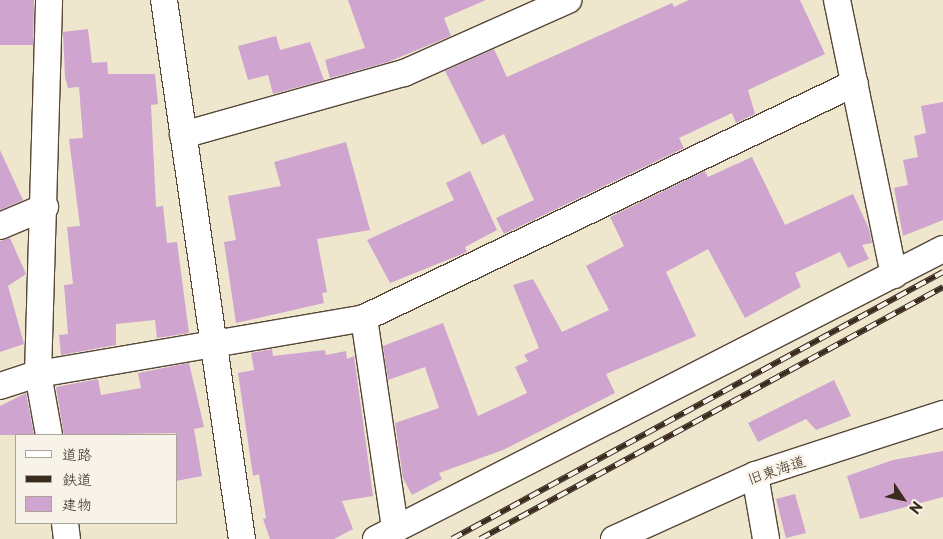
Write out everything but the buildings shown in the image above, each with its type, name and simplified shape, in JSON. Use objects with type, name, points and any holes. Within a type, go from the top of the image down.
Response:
[{"type":"street","points":[[49,434],[38,374],[45,207],[50,0]]},
{"type":"street","points":[[164,0],[212,347],[242,539]]},
{"type":"street","points":[[183,135],[404,73],[568,0]]},
{"type":"street","points":[[837,0],[894,275]]},
{"type":"street","points":[[0,386],[38,374],[212,347],[364,318],[855,83]]},
{"type":"street","points":[[0,226],[45,207]]},
{"type":"street","points":[[364,318],[385,534],[943,249]]},
{"type":"street","name":"旧東海道","points":[[614,539],[755,475],[943,414]]},
{"type":"street","points":[[755,475],[766,539]]},
{"type":"street","points":[[65,524],[67,539]]},
{"type":"railway","points":[[452,539],[943,272]]},
{"type":"railway","points":[[480,539],[943,287]]}]
